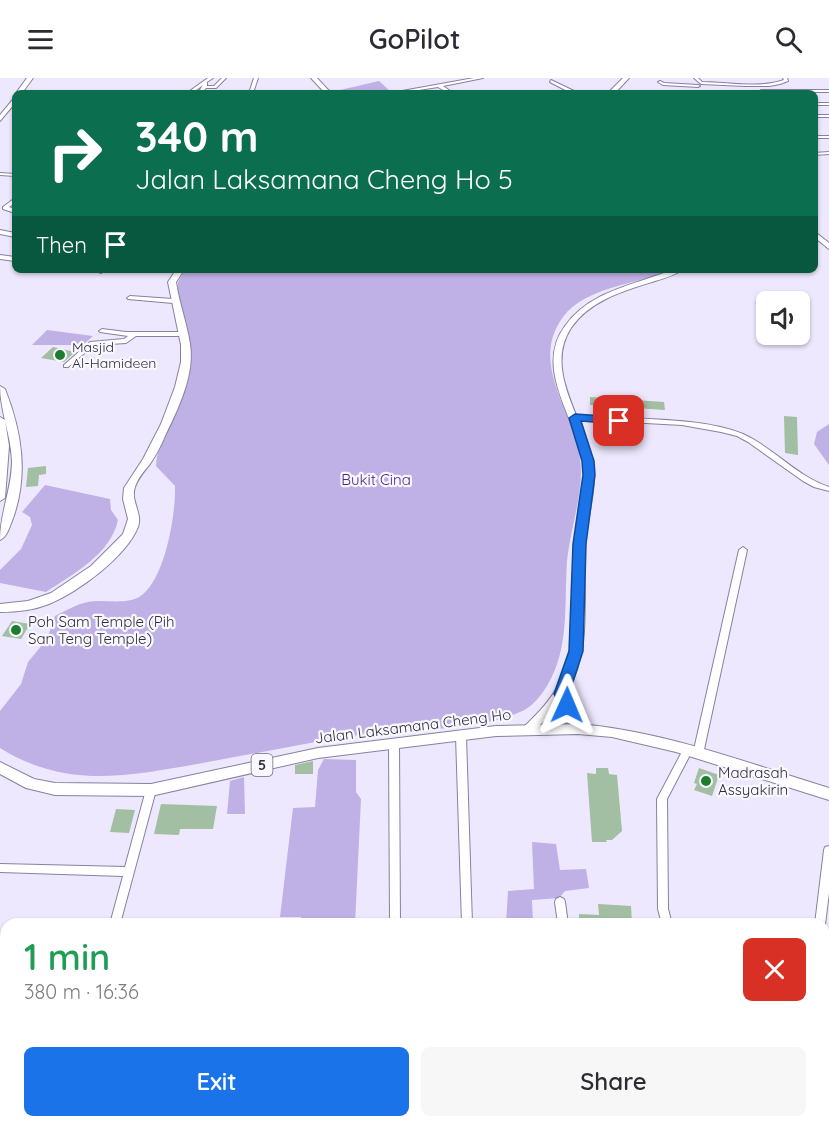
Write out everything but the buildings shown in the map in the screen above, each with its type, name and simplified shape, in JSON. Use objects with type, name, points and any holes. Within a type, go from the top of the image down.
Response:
[{"type":"main road","points":[[614,90],[626,78]]},
{"type":"main road","points":[[0,119],[12,103]]},
{"type":"main road","points":[[0,608],[34,604],[63,592],[93,570],[126,537],[134,521],[128,501],[128,489],[147,460],[165,424],[186,362],[187,342],[182,334],[173,301],[172,282],[178,273]]},
{"type":"main road","points":[[0,389],[17,435],[13,500],[0,536]]},
{"type":"main road","points":[[0,420],[2,454],[0,498]]},
{"type":"main road","name":"Jalan Laksamana Cheng Ho","points":[[0,768],[31,784],[56,789],[151,790],[291,758],[394,743],[530,729],[586,729],[633,737],[692,752],[829,794]]},
{"type":"street","points":[[194,90],[211,78]]},
{"type":"street","points":[[205,84],[215,87],[225,78]]},
{"type":"street","points":[[314,78],[325,90]]},
{"type":"street","points":[[413,90],[481,78]]},
{"type":"street","points":[[696,78],[699,84]]},
{"type":"street","points":[[743,78],[746,84]]},
{"type":"street","points":[[660,82],[663,84],[756,84],[782,83],[786,81],[785,78]]},
{"type":"street","points":[[551,81],[568,90]]},
{"type":"street","points":[[202,90],[205,84]]},
{"type":"street","points":[[693,90],[699,84]]},
{"type":"street","points":[[756,84],[760,90]]},
{"type":"street","points":[[440,86],[446,90]]},
{"type":"street","points":[[12,202],[5,208],[12,210]]},
{"type":"street","points":[[818,237],[829,247]]},
{"type":"street","points":[[530,729],[562,694],[576,651],[580,544],[589,475],[588,461],[558,372],[559,344],[566,328],[592,302],[670,273]]},
{"type":"street","points":[[130,298],[173,301]]},
{"type":"street","points":[[102,331],[182,334]]},
{"type":"street","points":[[66,366],[92,343],[126,341],[134,334]]},
{"type":"street","points":[[575,418],[724,430],[756,444],[812,483],[829,489]]},
{"type":"street","points":[[2,454],[17,452]]},
{"type":"street","points":[[665,918],[663,909],[662,799],[692,752],[743,550]]},
{"type":"street","points":[[562,694],[573,716],[586,729]]},
{"type":"street","points":[[461,736],[467,918]]},
{"type":"street","points":[[394,743],[395,918]]},
{"type":"street","points":[[117,918],[151,790]]},
{"type":"street","points":[[821,918],[829,850]]},
{"type":"street","points":[[0,868],[128,872]]},
{"type":"street","points":[[560,902],[562,918]]},
{"type":"green space","points":[[379,81],[389,90],[340,90]]},
{"type":"green space","name":"Bukit Cina","points":[[183,273],[662,273],[598,292],[585,299],[563,317],[553,336],[550,355],[552,374],[579,451],[581,482],[567,561],[563,641],[547,686],[528,708],[485,723],[366,734],[171,769],[118,775],[91,776],[55,771],[22,760],[0,748],[0,711],[21,684],[28,662],[47,639],[55,616],[88,602],[127,601],[139,597],[156,577],[162,562],[171,529],[175,486],[156,466],[158,452],[184,388],[191,361],[189,334],[178,282]]},
{"type":"green space","points":[[47,330],[93,336],[83,345],[32,345]]},
{"type":"green space","points":[[829,424],[829,465],[814,444],[817,432]]},
{"type":"green space","points":[[45,485],[110,499],[111,510],[118,520],[114,532],[108,543],[90,562],[46,592],[0,583],[0,570],[21,549],[32,525],[30,517],[22,512]]},
{"type":"green space","points":[[324,759],[356,760],[356,792],[361,799],[355,918],[280,917],[293,808],[315,807],[318,770]]},
{"type":"green space","points":[[244,777],[245,814],[227,814],[230,781]]},
{"type":"green space","points":[[532,842],[556,844],[560,870],[586,869],[589,888],[565,891],[559,898],[532,900],[533,918],[506,918],[508,891],[534,889]]},
{"type":"place","name":"Masjid Al-Hamideen","points":[[60,355]]},
{"type":"place","name":"Poh Sam Temple (Pih San Teng Temple)","points":[[16,630]]},
{"type":"place","name":"Madrasah Assyakirin","points":[[706,781]]},
{"type":"route","points":[[567,705],[562,694],[576,651],[580,544],[589,475],[588,461],[575,418],[619,421]]}]
